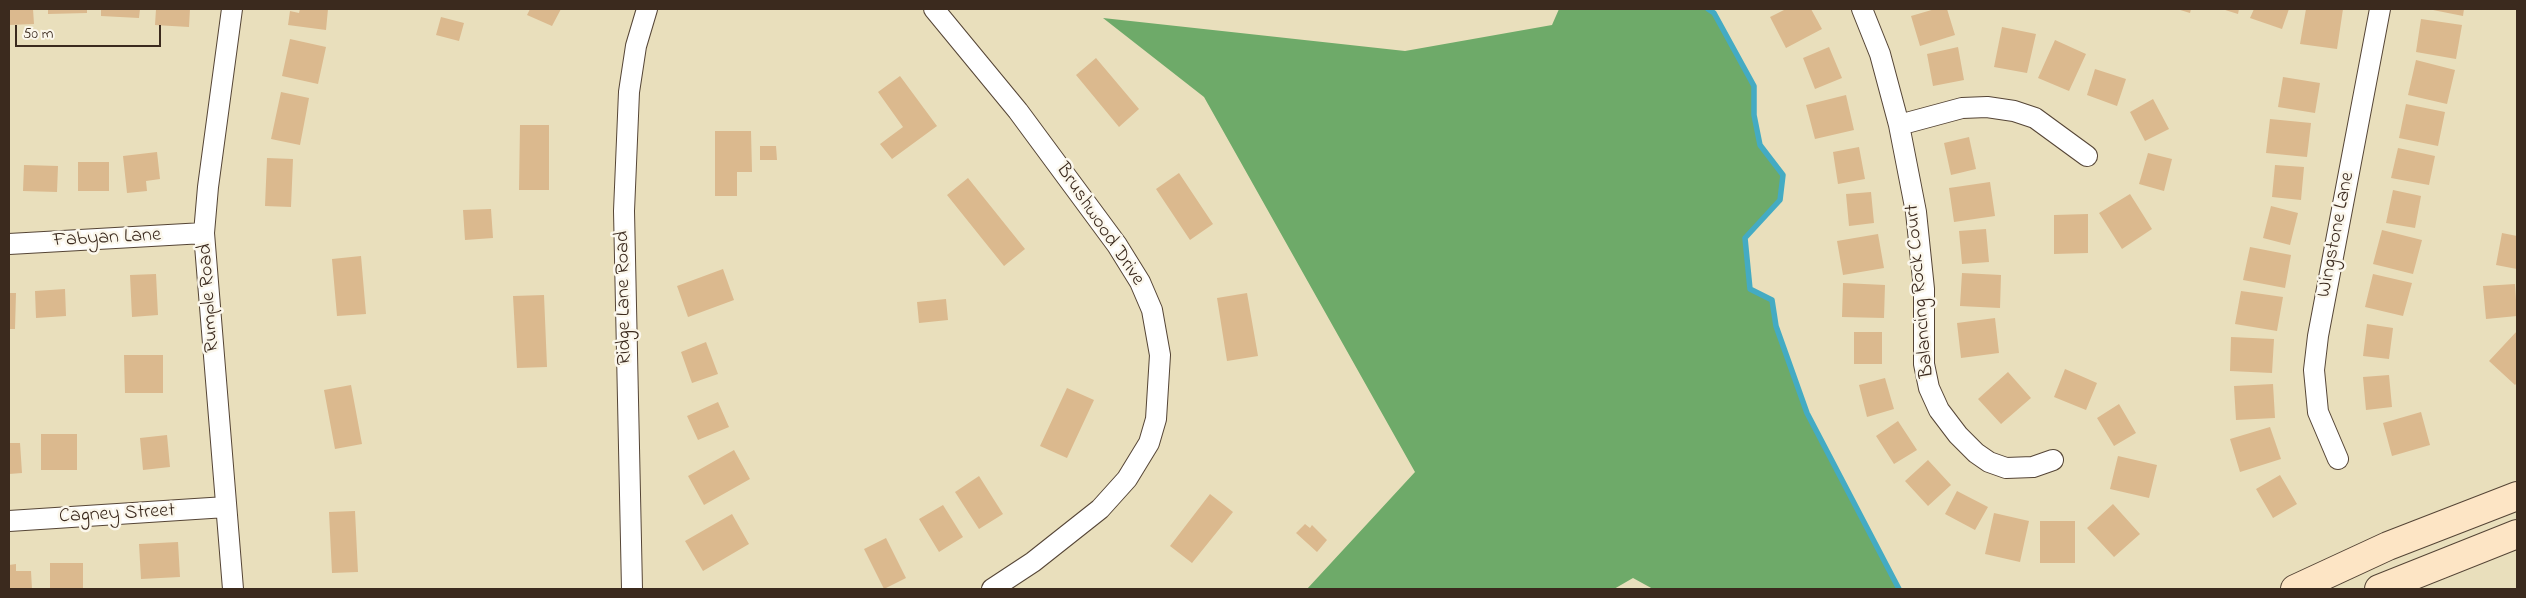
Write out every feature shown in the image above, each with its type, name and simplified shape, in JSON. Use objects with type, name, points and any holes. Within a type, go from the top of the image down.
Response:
[{"type":"main road","points":[[2295,589],[2388,546],[2517,496]]},
{"type":"main road","points":[[2379,589],[2517,534]]},
{"type":"street","name":"Rumple Road","points":[[232,9],[208,187],[204,233],[233,589]]},
{"type":"street","name":"Ridge Lane Road","points":[[632,589],[624,211],[629,92],[636,46],[647,9]]},
{"type":"street","name":"Brushwood Drive","points":[[934,9],[1018,110],[1117,245],[1140,282],[1152,310],[1160,355],[1156,419],[1149,442],[1128,480],[1093,514],[1033,562],[992,589]]},
{"type":"street","name":"Balancing Rock Court","points":[[1862,9],[1880,54],[1899,125],[1922,251],[1924,364],[1930,388],[1939,410],[1958,435],[1976,453],[1989,462],[2006,468],[2033,468],[2053,460]]},
{"type":"street","name":"Wingstone Lane","points":[[2338,459],[2318,412],[2314,370],[2318,336],[2380,9]]},
{"type":"street","points":[[1899,125],[1962,108],[1987,107],[2014,111],[2035,118],[2088,156]]},
{"type":"street","name":"Fabyan Lane","points":[[9,244],[204,233]]},
{"type":"street","name":"Cagney Street","points":[[9,521],[226,507]]},
{"type":"green space","points":[[1559,9],[1708,9],[1714,13],[1754,86],[1754,115],[1760,145],[1783,175],[1780,200],[1745,238],[1750,289],[1772,300],[1776,326],[1807,413],[1899,589],[1653,589],[1633,578],[1614,589],[1307,589],[1415,472],[1204,97],[1103,18],[1405,51],[1552,25]]},
{"type":"building","points":[[9,9],[33,9],[34,24],[9,25]]},
{"type":"building","points":[[48,9],[87,9],[87,13],[48,14]]},
{"type":"building","points":[[101,9],[140,9],[139,18],[101,16]]},
{"type":"building","points":[[156,9],[190,9],[189,27],[155,25]]},
{"type":"building","points":[[300,9],[328,9],[326,30],[288,25],[290,11],[299,13]]},
{"type":"building","points":[[530,9],[561,9],[552,26],[527,15]]},
{"type":"building","points":[[1786,9],[1811,9],[1822,29],[1786,48],[1770,17]]},
{"type":"building","points":[[1935,9],[1947,9],[1955,35],[1920,46],[1911,16]]},
{"type":"building","points":[[2177,9],[2191,9],[2190,13]]},
{"type":"building","points":[[2222,9],[2239,9],[2238,14]]},
{"type":"building","points":[[2254,9],[2289,9],[2282,29],[2250,18]]},
{"type":"building","points":[[2306,9],[2343,9],[2337,49],[2300,44]]},
{"type":"building","points":[[2428,9],[2464,9],[2463,16]]},
{"type":"building","points":[[441,17],[464,23],[459,41],[436,35]]},
{"type":"building","points":[[2421,19],[2462,25],[2456,59],[2416,52]]},
{"type":"building","points":[[2002,27],[2036,34],[2027,73],[1994,67]]},
{"type":"building","points":[[290,39],[326,47],[318,84],[282,76]]},
{"type":"building","points":[[2055,40],[2086,54],[2069,91],[2038,78]]},
{"type":"building","points":[[1829,47],[1842,78],[1815,89],[1803,58]]},
{"type":"building","points":[[1958,47],[1964,80],[1933,86],[1927,54]]},
{"type":"building","points":[[1096,58],[1139,109],[1119,127],[1076,75]]},
{"type":"building","points":[[2416,60],[2455,70],[2447,104],[2408,95]]},
{"type":"building","points":[[2095,69],[2126,79],[2117,106],[2087,95]]},
{"type":"building","points":[[900,76],[937,126],[892,159],[880,144],[903,127],[878,92]]},
{"type":"building","points":[[2283,77],[2320,83],[2315,113],[2278,107]]},
{"type":"building","points":[[281,92],[309,98],[300,145],[271,139]]},
{"type":"building","points":[[1846,95],[1854,130],[1815,139],[1806,105]]},
{"type":"building","points":[[2153,99],[2169,129],[2145,141],[2130,112]]},
{"type":"building","points":[[2406,104],[2445,112],[2438,146],[2399,138]]},
{"type":"building","points":[[2270,119],[2311,123],[2307,157],[2266,153]]},
{"type":"building","points":[[520,125],[549,125],[549,190],[519,190]]},
{"type":"building","points":[[715,131],[751,131],[752,172],[737,172],[737,196],[715,196]]},
{"type":"building","points":[[1969,137],[1976,169],[1951,175],[1944,143]]},
{"type":"building","points":[[760,146],[776,146],[777,160],[760,160]]},
{"type":"building","points":[[1859,147],[1865,179],[1838,184],[1833,152]]},
{"type":"building","points":[[2398,148],[2435,156],[2429,185],[2391,178]]},
{"type":"building","points":[[157,152],[160,179],[146,181],[147,191],[127,193],[123,156]]},
{"type":"building","points":[[2148,153],[2172,159],[2164,191],[2139,184]]},
{"type":"building","points":[[267,158],[293,159],[291,207],[265,206]]},
{"type":"building","points":[[78,162],[109,162],[109,191],[78,191]]},
{"type":"building","points":[[24,165],[58,166],[57,192],[23,191]]},
{"type":"building","points":[[2275,165],[2304,167],[2301,200],[2272,197]]},
{"type":"building","points":[[1179,173],[1213,224],[1190,240],[1156,189]]},
{"type":"building","points":[[968,178],[1025,249],[1004,266],[947,195]]},
{"type":"building","points":[[1990,182],[1995,216],[1954,222],[1949,188]]},
{"type":"building","points":[[2393,190],[2421,196],[2415,228],[2386,223]]},
{"type":"building","points":[[1871,192],[1874,223],[1849,226],[1846,194]]},
{"type":"building","points":[[2130,194],[2152,229],[2122,249],[2099,213]]},
{"type":"building","points":[[2271,206],[2298,213],[2290,245],[2263,238]]},
{"type":"building","points":[[491,209],[493,238],[465,240],[463,210]]},
{"type":"building","points":[[2088,214],[2088,253],[2054,254],[2054,215]]},
{"type":"building","points":[[1986,229],[1989,262],[1962,264],[1959,231]]},
{"type":"building","points":[[2382,230],[2422,240],[2413,274],[2373,264]]},
{"type":"building","points":[[2502,233],[2517,236],[2517,269],[2496,265]]},
{"type":"building","points":[[1878,234],[1884,268],[1843,275],[1837,241]]},
{"type":"building","points":[[2250,247],[2291,255],[2285,288],[2243,280]]},
{"type":"building","points":[[361,256],[366,314],[337,316],[332,259]]},
{"type":"building","points":[[723,269],[734,300],[688,317],[677,286]]},
{"type":"building","points":[[1962,273],[2001,275],[2000,308],[1960,306]]},
{"type":"building","points":[[156,274],[158,315],[132,317],[130,275]]},
{"type":"building","points":[[2373,274],[2412,283],[2403,316],[2365,307]]},
{"type":"building","points":[[1843,283],[1885,285],[1884,318],[1842,317]]},
{"type":"building","points":[[2515,284],[2517,316],[2486,319],[2483,286]]},
{"type":"building","points":[[65,289],[66,316],[36,318],[35,291]]},
{"type":"building","points":[[2241,291],[2283,297],[2277,331],[2235,324]]},
{"type":"building","points":[[9,293],[16,293],[15,329],[9,329]]},
{"type":"building","points":[[1247,293],[1258,356],[1227,361],[1217,298]]},
{"type":"building","points":[[544,295],[547,367],[517,368],[513,296]]},
{"type":"building","points":[[946,299],[948,320],[919,323],[917,302]]},
{"type":"building","points":[[1995,318],[1999,353],[1961,358],[1957,323]]},
{"type":"building","points":[[2367,324],[2393,328],[2389,359],[2363,356]]},
{"type":"building","points":[[2517,331],[2517,383],[2515,385],[2489,361]]},
{"type":"building","points":[[1854,332],[1882,332],[1882,364],[1854,364]]},
{"type":"building","points":[[2231,337],[2274,339],[2272,373],[2230,371]]},
{"type":"building","points":[[706,342],[718,374],[692,383],[681,352]]},
{"type":"building","points":[[124,355],[163,355],[163,393],[125,393]]},
{"type":"building","points":[[2065,369],[2097,383],[2086,410],[2054,397]]},
{"type":"building","points":[[2008,372],[2031,398],[2001,424],[1978,399]]},
{"type":"building","points":[[2389,375],[2392,407],[2366,410],[2363,377]]},
{"type":"building","points":[[1885,378],[1894,409],[1867,417],[1859,385]]},
{"type":"building","points":[[2273,384],[2275,418],[2236,420],[2234,386]]},
{"type":"building","points":[[351,385],[362,444],[335,449],[324,390]]},
{"type":"building","points":[[1067,388],[1094,400],[1067,458],[1040,446]]},
{"type":"building","points":[[718,402],[729,427],[698,440],[687,416]]},
{"type":"building","points":[[2119,404],[2136,433],[2114,446],[2097,418]]},
{"type":"building","points":[[2421,412],[2430,445],[2392,456],[2383,423]]},
{"type":"building","points":[[1898,421],[1917,450],[1894,464],[1876,436]]},
{"type":"building","points":[[2270,427],[2281,459],[2240,472],[2230,439]]},
{"type":"building","points":[[41,434],[77,434],[77,470],[41,470]]},
{"type":"building","points":[[167,435],[170,467],[143,470],[140,438]]},
{"type":"building","points":[[9,443],[20,443],[22,473],[9,474]]},
{"type":"building","points":[[734,450],[750,479],[704,505],[688,476]]},
{"type":"building","points":[[2118,456],[2157,465],[2149,498],[2110,489]]},
{"type":"building","points":[[1928,460],[1951,485],[1928,506],[1905,481]]},
{"type":"building","points":[[2280,475],[2297,504],[2273,518],[2256,489]]},
{"type":"building","points":[[979,476],[1003,514],[979,529],[955,492]]},
{"type":"building","points":[[1957,491],[1988,507],[1975,530],[1945,514]]},
{"type":"building","points":[[1210,494],[1233,512],[1192,563],[1170,546]]},
{"type":"building","points":[[2113,504],[2140,534],[2114,557],[2087,528]]},
{"type":"building","points":[[943,505],[963,537],[939,552],[919,519]]},
{"type":"building","points":[[355,511],[358,572],[332,573],[329,512]]},
{"type":"building","points":[[1994,513],[2029,521],[2020,562],[1985,554]]},
{"type":"building","points":[[732,514],[749,544],[703,571],[685,541]]},
{"type":"building","points":[[2040,521],[2075,521],[2075,563],[2040,563]]},
{"type":"building","points":[[1305,524],[1310,528],[1312,525],[1327,540],[1317,552],[1296,533]]},
{"type":"building","points":[[886,538],[906,578],[884,589],[864,549]]},
{"type":"building","points":[[178,542],[180,577],[141,579],[139,544]]},
{"type":"building","points":[[50,563],[83,563],[83,589],[50,589]]},
{"type":"building","points":[[16,564],[16,571],[31,571],[32,589],[9,589],[9,565]]},
{"type":"waterway","points":[[1708,9],[1714,13],[1754,86],[1754,115],[1760,145],[1783,175],[1780,200],[1745,238],[1750,289],[1772,300],[1776,326],[1807,413],[1899,589]]}]
